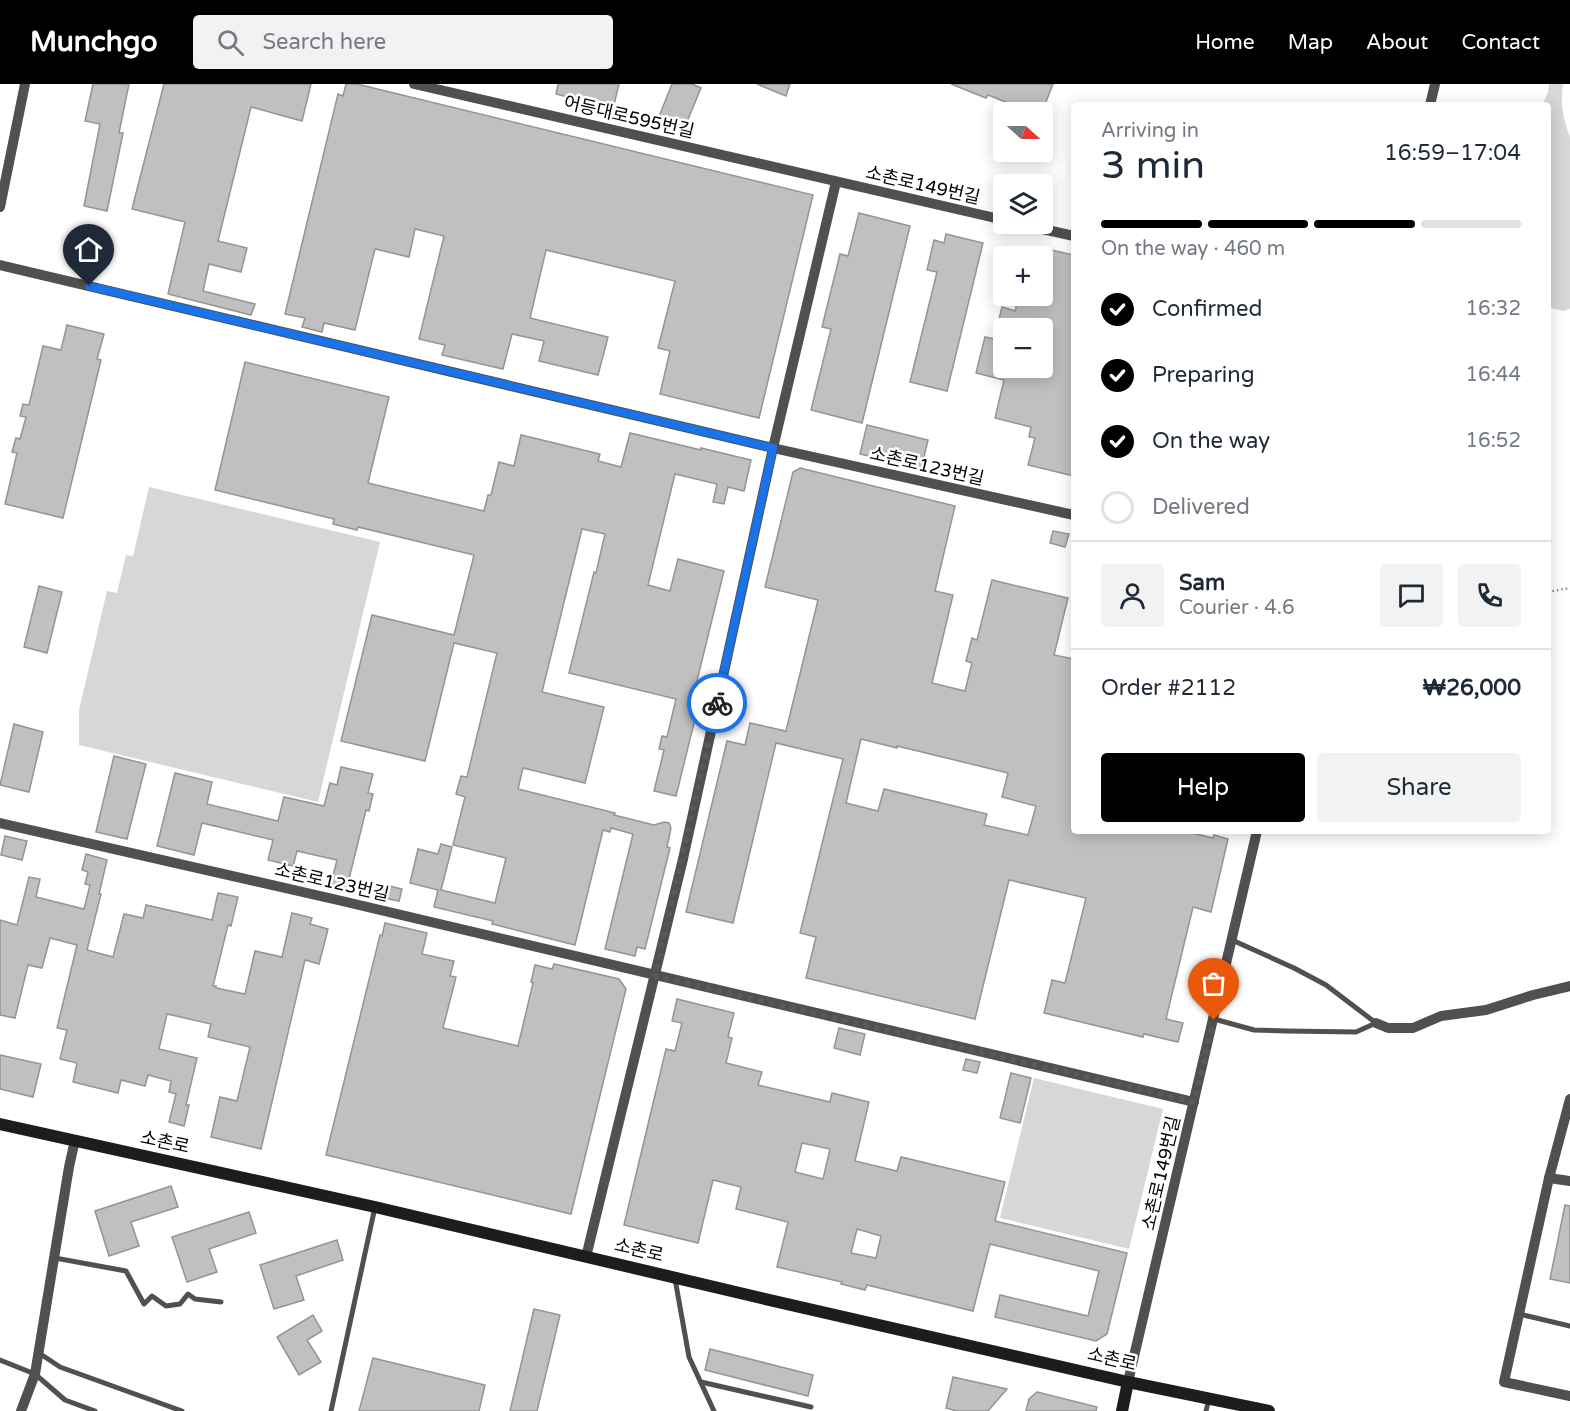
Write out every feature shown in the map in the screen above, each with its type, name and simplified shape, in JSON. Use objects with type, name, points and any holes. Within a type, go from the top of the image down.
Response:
[{"type":"street","points":[[0,207],[4,168],[26,84]]},
{"type":"street","name":"어등대로595번길","points":[[414,84],[836,182]]},
{"type":"street","points":[[1431,102],[1435,84]]},
{"type":"street","points":[[586,1257],[655,976],[773,448],[836,182]]},
{"type":"street","name":"소촌로149번길","points":[[836,182],[993,218]]},
{"type":"street","points":[[1053,231],[1071,235]]},
{"type":"street","name":"소촌로123번길","points":[[0,265],[773,448],[1071,514]]},
{"type":"street","name":"소촌로123번길","points":[[0,823],[1194,1102]]},
{"type":"street","name":"소촌로149번길","points":[[1128,1382],[1256,834]]},
{"type":"street","points":[[1376,1023],[1388,1028],[1413,1028],[1441,1016],[1486,1010],[1570,986]]},
{"type":"street","points":[[1570,1099],[1504,1383],[1570,1396]]},
{"type":"street","name":"소촌로","points":[[0,1124],[375,1207],[1128,1382],[1269,1411]]},
{"type":"street","points":[[21,1411],[35,1374],[75,1140]]},
{"type":"street","points":[[1550,1178],[1570,1181]]},
{"type":"street","points":[[1122,1411],[1128,1382]]},
{"type":"lane","points":[[1214,1020],[1254,1030],[1287,1031],[1356,1032],[1376,1023],[1326,985],[1232,940]]},
{"type":"lane","points":[[331,1411],[375,1207]]},
{"type":"lane","points":[[54,1258],[126,1271],[144,1304],[152,1296],[166,1306],[180,1304],[188,1294],[195,1299],[221,1302]]},
{"type":"lane","points":[[675,1277],[689,1357],[714,1411]]},
{"type":"lane","points":[[1519,1314],[1570,1326]]},
{"type":"lane","points":[[39,1353],[60,1367],[182,1411]]},
{"type":"lane","points":[[0,1360],[35,1374],[65,1400],[95,1411]]},
{"type":"lane","points":[[701,1382],[811,1407]]},
{"type":"lane","points":[[1206,1411],[1209,1398]]},
{"type":"path","points":[[1551,591],[1570,588]]},
{"type":"shaded area","points":[[1549,84],[1563,84],[1563,111],[1570,137],[1570,309],[1563,311],[1551,308],[1551,102],[1543,102]]},
{"type":"shaded area","points":[[149,487],[380,542],[318,802],[79,745],[79,710],[107,591],[117,593],[126,555],[133,556]]},
{"type":"shaded area","points":[[1034,1078],[1163,1109],[1129,1249],[1000,1218]]},
{"type":"building","points":[[93,84],[129,84],[119,133],[123,133],[107,211],[84,206],[100,124],[85,121]]},
{"type":"building","points":[[164,84],[311,84],[302,121],[251,107],[218,241],[247,248],[241,272],[209,264],[203,291],[255,304],[251,315],[168,294],[185,222],[132,209]]},
{"type":"building","points":[[346,84],[357,84],[813,195],[759,418],[660,394],[670,351],[658,348],[675,281],[546,250],[530,318],[608,337],[598,375],[539,361],[544,341],[512,334],[503,369],[442,355],[445,345],[419,339],[444,236],[415,229],[409,257],[375,249],[355,330],[324,323],[322,332],[302,327],[305,318],[285,314],[338,94],[343,96]]},
{"type":"building","points":[[558,84],[619,84],[613,109],[556,94]]},
{"type":"building","points":[[672,84],[692,84],[701,88],[684,129],[658,119]]},
{"type":"building","points":[[757,84],[790,84],[786,96]]},
{"type":"building","points":[[951,84],[1053,84],[1046,102],[1006,102],[988,95],[986,98]]},
{"type":"building","points":[[859,213],[910,226],[862,423],[811,410],[831,329],[822,327],[840,254],[848,256]]},
{"type":"building","points":[[946,234],[983,243],[947,391],[910,382],[937,272],[927,270],[934,240],[944,243]]},
{"type":"building","points":[[1053,250],[1071,254],[1071,475],[1028,465],[1035,438],[1029,437],[1031,427],[995,418],[1004,380],[996,378],[1053,378],[1053,318],[999,318],[1002,307],[1015,311],[1016,306],[1053,306]]},
{"type":"building","points":[[67,325],[104,334],[97,359],[101,360],[63,518],[5,504],[17,453],[12,452],[16,438],[20,439],[26,417],[20,416],[23,404],[29,405],[43,346],[61,350]]},
{"type":"building","points":[[985,337],[993,339],[993,377],[976,373]]},
{"type":"building","points":[[245,362],[389,397],[368,483],[484,511],[488,495],[491,495],[499,462],[514,466],[521,435],[600,454],[598,461],[621,467],[630,433],[751,460],[744,491],[728,487],[724,504],[713,502],[717,484],[675,474],[648,585],[670,591],[678,559],[724,571],[690,709],[697,711],[676,796],[654,791],[664,750],[659,749],[662,736],[667,737],[676,699],[569,673],[605,534],[582,529],[542,692],[604,707],[585,783],[523,768],[518,789],[654,825],[669,823],[671,828],[667,847],[670,848],[645,949],[637,947],[635,956],[605,949],[633,834],[611,828],[610,832],[603,830],[575,945],[492,924],[493,921],[434,907],[438,890],[410,883],[418,849],[438,854],[441,844],[452,847],[441,890],[495,903],[506,858],[453,845],[465,797],[456,794],[461,776],[467,777],[497,653],[454,643],[425,761],[341,741],[372,615],[454,635],[474,555],[358,527],[357,530],[333,524],[334,519],[215,490]]},
{"type":"building","points":[[867,425],[928,440],[921,469],[860,454]]},
{"type":"building","points":[[800,468],[955,506],[935,591],[953,595],[932,683],[965,691],[972,663],[966,661],[972,638],[977,640],[992,580],[1068,598],[1054,655],[1071,658],[1071,834],[1196,834],[1228,839],[1211,912],[1193,907],[1166,1019],[1183,1023],[1178,1042],[1144,1034],[1143,1037],[1044,1013],[1052,980],[1065,983],[1086,898],[1009,880],[975,1019],[806,978],[816,937],[800,933],[843,759],[776,743],[733,923],[686,912],[727,741],[745,745],[750,723],[786,731],[818,600],[765,587],[793,472]],"holes":[[[861,739],[897,748],[897,746],[1008,773],[1002,797],[1036,806],[1028,835],[984,825],[987,814],[884,789],[878,811],[846,803]]]},
{"type":"building","points":[[1053,531],[1069,534],[1065,547],[1050,543]]},
{"type":"building","points":[[39,586],[62,592],[47,653],[24,647]]},
{"type":"building","points":[[14,724],[43,732],[29,792],[0,785]]},
{"type":"building","points":[[114,756],[146,764],[127,839],[96,832]]},
{"type":"building","points":[[341,767],[373,774],[368,793],[373,794],[369,811],[366,810],[346,891],[330,887],[337,860],[297,851],[293,866],[268,860],[273,840],[202,823],[194,855],[157,846],[175,773],[212,782],[207,804],[278,821],[284,797],[324,806],[330,783],[337,785]]},
{"type":"building","points":[[5,836],[27,841],[22,860],[1,855]]},
{"type":"building","points":[[86,854],[107,860],[87,950],[113,957],[124,914],[143,918],[146,905],[212,920],[218,893],[238,897],[231,926],[228,925],[213,986],[245,994],[255,951],[282,957],[292,913],[312,918],[310,924],[328,929],[319,964],[305,960],[261,1149],[211,1137],[220,1097],[237,1101],[250,1047],[208,1037],[211,1024],[167,1014],[159,1049],[197,1058],[186,1105],[189,1105],[184,1126],[169,1122],[176,1094],[169,1092],[171,1081],[148,1075],[145,1086],[121,1080],[118,1093],[73,1082],[77,1063],[60,1059],[67,1030],[57,1028],[77,945],[50,938],[42,968],[28,965],[15,1018],[0,1015],[0,920],[17,925],[29,877],[40,879],[36,897],[84,909],[90,885],[85,884],[88,872],[82,870]]},
{"type":"building","points":[[377,883],[402,889],[399,901],[374,896]]},
{"type":"building","points":[[385,923],[427,933],[422,954],[454,961],[450,976],[456,977],[443,1028],[518,1046],[535,965],[552,969],[554,964],[619,979],[626,989],[571,1214],[326,1155],[380,935],[382,936]]},
{"type":"building","points":[[677,999],[734,1013],[728,1037],[732,1038],[726,1063],[762,1072],[758,1085],[830,1102],[832,1093],[869,1102],[855,1161],[897,1171],[901,1157],[1005,1182],[995,1221],[1127,1253],[1107,1334],[1096,1341],[995,1317],[1000,1295],[1088,1316],[1099,1271],[990,1244],[973,1311],[867,1285],[865,1290],[841,1284],[842,1282],[777,1267],[788,1222],[736,1209],[741,1187],[713,1180],[698,1243],[624,1225],[666,1049],[675,1051],[682,1023],[672,1021]],"holes":[[[802,1143],[830,1149],[823,1179],[795,1172]],[[857,1229],[881,1236],[876,1258],[851,1253]]]},
{"type":"building","points":[[839,1028],[865,1034],[860,1055],[834,1048]]},
{"type":"building","points":[[0,1055],[41,1064],[33,1097],[0,1089]]},
{"type":"building","points":[[966,1059],[980,1062],[977,1073],[963,1070]]},
{"type":"building","points":[[1011,1073],[1031,1078],[1020,1123],[1000,1118]]},
{"type":"building","points":[[171,1186],[178,1207],[131,1222],[139,1246],[109,1256],[95,1211]]},
{"type":"building","points":[[1565,1205],[1570,1206],[1570,1283],[1550,1279]]},
{"type":"building","points":[[249,1212],[256,1233],[209,1249],[217,1272],[187,1282],[172,1237]]},
{"type":"building","points":[[337,1240],[343,1260],[296,1276],[304,1300],[274,1309],[260,1265]]},
{"type":"building","points":[[534,1309],[560,1315],[537,1411],[510,1411]]},
{"type":"building","points":[[313,1315],[322,1331],[307,1340],[321,1362],[299,1375],[277,1337]]},
{"type":"building","points":[[710,1349],[813,1375],[808,1396],[705,1370]]},
{"type":"building","points":[[373,1358],[485,1385],[479,1411],[359,1411]]},
{"type":"building","points":[[953,1377],[1007,1389],[988,1411],[957,1411],[946,1408]]},
{"type":"building","points":[[1037,1392],[1097,1407],[1096,1411],[1026,1411],[1029,1399]]},
{"type":"way so far","points":[[717,703],[655,976],[1194,1102],[1214,1020]]},
{"type":"route","points":[[89,286],[773,448],[717,703]]}]
